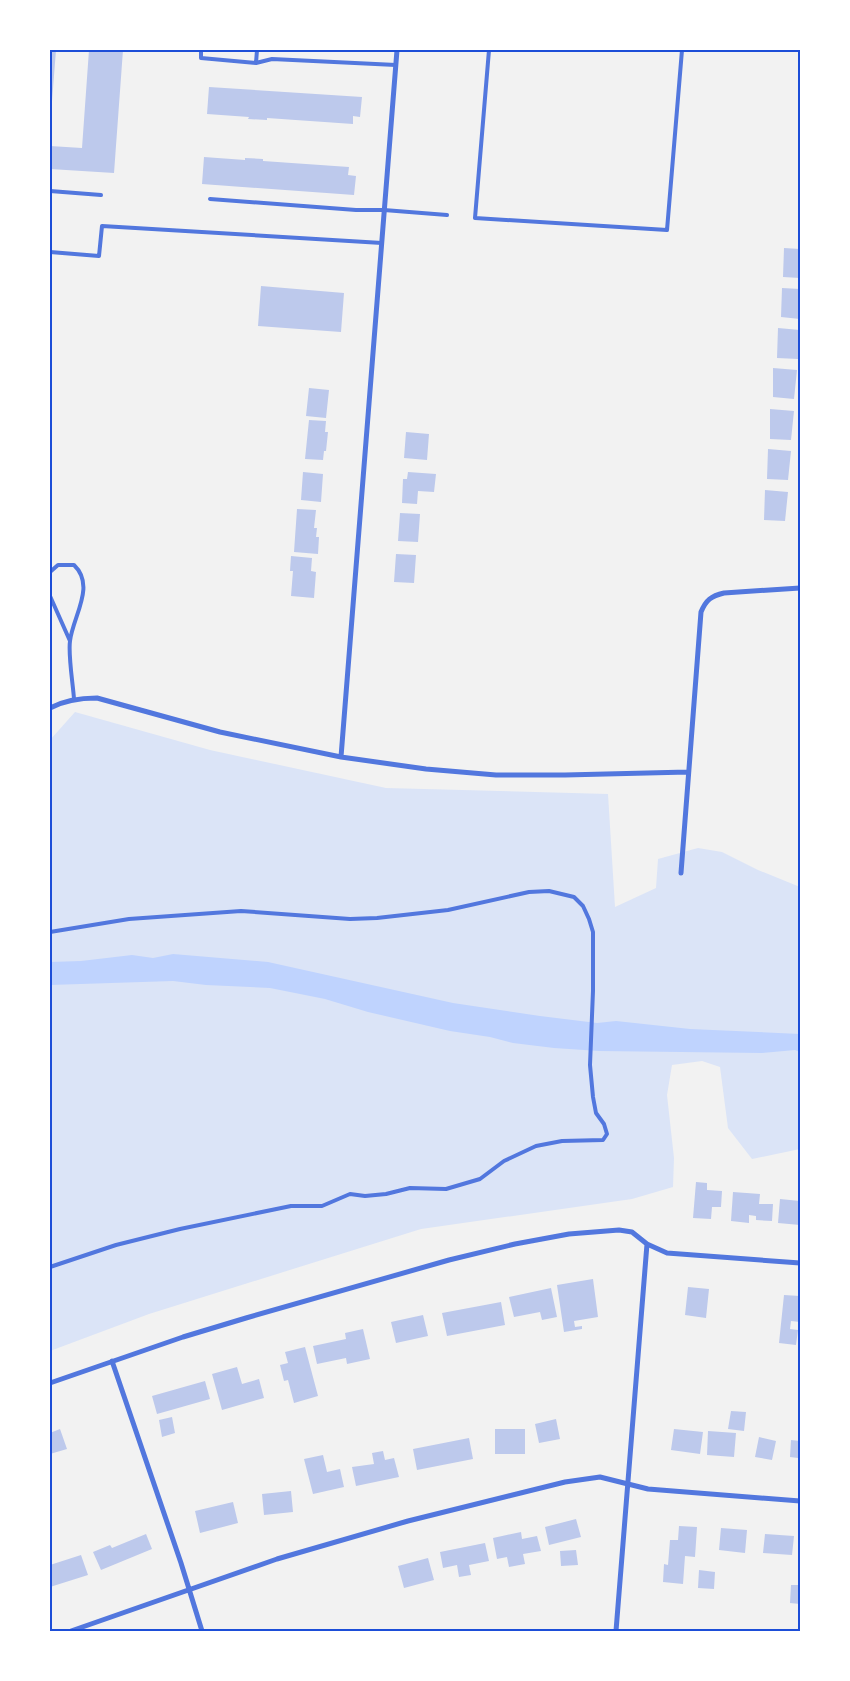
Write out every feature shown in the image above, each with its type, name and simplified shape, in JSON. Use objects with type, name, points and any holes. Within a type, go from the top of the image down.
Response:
[{"type":"street","points":[[342,757],[397,50]]},
{"type":"street","points":[[681,873],[698,635],[704,603],[712,596],[724,593],[800,588]]},
{"type":"street","points":[[50,708],[59,703],[74,699],[97,698],[220,732],[342,757],[426,770],[496,775],[688,772]]},
{"type":"street","points":[[50,1383],[246,1318],[449,1260],[515,1244],[569,1234],[619,1230],[632,1232],[647,1244],[667,1253],[800,1263]]},
{"type":"street","points":[[616,1631],[647,1244]]},
{"type":"street","points":[[112,1361],[181,1563],[202,1631]]},
{"type":"street","points":[[71,1631],[277,1559],[321,1546],[535,1489],[600,1477],[648,1489],[800,1500]]},
{"type":"lane","points":[[201,50],[200,58],[256,63],[272,59],[396,65]]},
{"type":"lane","points":[[256,50],[256,63]]},
{"type":"lane","points":[[489,50],[475,218],[667,230],[682,50]]},
{"type":"lane","points":[[50,191],[101,195]]},
{"type":"lane","points":[[210,199],[447,216]]},
{"type":"lane","points":[[50,252],[98,256],[102,226],[382,244]]},
{"type":"lane","points":[[50,572],[58,565],[74,565],[83,577],[82,596],[70,641],[74,699]]},
{"type":"lane","points":[[50,596],[70,641]]},
{"type":"lane","points":[[50,932],[129,919],[241,912],[350,919],[377,918],[448,910],[529,892],[550,892],[574,898],[583,906],[593,932],[590,1065],[596,1112],[604,1124],[607,1134],[603,1140],[562,1141],[536,1146],[504,1161],[480,1179],[446,1189],[410,1188],[386,1194],[365,1196],[350,1194],[322,1206],[291,1206],[180,1229],[116,1245],[50,1267]]},
{"type":"shaded area","points":[[75,712],[210,750],[386,788],[608,794],[615,907],[656,888],[658,859],[698,848],[722,852],[758,870],[800,887],[800,1149],[752,1159],[728,1128],[720,1067],[702,1061],[672,1065],[667,1095],[674,1158],[673,1187],[632,1199],[421,1229],[149,1314],[50,1351],[50,740]]},
{"type":"water","points":[[173,954],[268,962],[453,1003],[540,1016],[597,1023],[616,1021],[690,1029],[800,1034],[800,1052],[795,1050],[762,1053],[599,1051],[554,1048],[513,1043],[490,1037],[450,1031],[368,1012],[325,999],[270,988],[206,985],[173,981],[50,985],[50,962],[81,961],[132,955],[153,958]]},
{"type":"building","points":[[50,50],[56,50],[51,114],[50,114]]},
{"type":"building","points":[[89,50],[123,50],[114,173],[50,169],[50,146],[82,148]]},
{"type":"building","points":[[209,87],[362,97],[360,117],[353,116],[353,124],[267,118],[267,120],[248,119],[249,117],[207,114]]},
{"type":"building","points":[[204,157],[245,160],[245,158],[263,159],[263,161],[349,167],[348,175],[356,176],[354,195],[202,184]]},
{"type":"building","points":[[784,248],[800,249],[800,278],[783,277]]},
{"type":"building","points":[[261,286],[344,293],[341,332],[258,326]]},
{"type":"building","points":[[782,288],[800,289],[800,319],[781,317]]},
{"type":"building","points":[[778,328],[800,330],[798,359],[777,358]]},
{"type":"building","points":[[773,368],[797,370],[794,399],[773,397]]},
{"type":"building","points":[[309,388],[329,390],[326,418],[306,416]]},
{"type":"building","points":[[770,409],[794,411],[791,440],[770,439]]},
{"type":"building","points":[[309,420],[326,421],[325,432],[328,432],[323,460],[305,459]]},
{"type":"building","points":[[406,432],[429,434],[427,460],[404,458]]},
{"type":"building","points":[[768,449],[791,451],[788,480],[767,479]]},
{"type":"building","points":[[303,472],[323,474],[321,502],[301,500]]},
{"type":"building","points":[[408,472],[436,474],[434,492],[418,491],[417,504],[402,503],[403,479],[407,479]]},
{"type":"building","points":[[765,490],[788,492],[785,521],[764,520]]},
{"type":"building","points":[[297,509],[316,510],[314,528],[317,528],[316,537],[319,537],[318,554],[294,552]]},
{"type":"building","points":[[400,513],[420,514],[418,542],[398,541]]},
{"type":"building","points":[[396,554],[416,555],[414,583],[394,582]]},
{"type":"building","points":[[291,556],[312,558],[311,571],[316,572],[314,598],[291,596],[293,571],[290,571]]},
{"type":"building","points":[[696,1182],[707,1183],[707,1190],[722,1191],[721,1207],[712,1207],[711,1219],[693,1218]]},
{"type":"building","points":[[733,1192],[760,1194],[759,1204],[773,1204],[772,1221],[756,1220],[756,1216],[749,1215],[749,1223],[731,1221]]},
{"type":"building","points":[[780,1199],[800,1201],[800,1225],[778,1223]]},
{"type":"building","points":[[593,1279],[598,1317],[574,1321],[575,1327],[582,1326],[582,1329],[564,1332],[557,1285]]},
{"type":"building","points":[[688,1287],[709,1289],[706,1318],[685,1315]]},
{"type":"building","points":[[551,1288],[557,1317],[542,1320],[540,1312],[514,1317],[509,1297]]},
{"type":"building","points":[[784,1295],[800,1296],[800,1322],[791,1321],[790,1329],[798,1330],[796,1345],[779,1343]]},
{"type":"building","points":[[501,1302],[505,1325],[447,1336],[442,1313]]},
{"type":"building","points":[[423,1315],[428,1336],[396,1343],[391,1322]]},
{"type":"building","points":[[363,1329],[370,1359],[347,1364],[346,1358],[317,1364],[313,1346],[346,1339],[345,1333]]},
{"type":"building","points":[[305,1347],[318,1396],[294,1403],[288,1380],[284,1381],[280,1365],[288,1363],[285,1352]]},
{"type":"building","points":[[237,1367],[242,1384],[259,1379],[264,1398],[222,1410],[212,1374]]},
{"type":"building","points":[[205,1381],[210,1399],[157,1414],[152,1396]]},
{"type":"building","points":[[731,1411],[746,1412],[744,1431],[728,1429]]},
{"type":"building","points":[[172,1417],[175,1433],[162,1437],[159,1420]]},
{"type":"building","points":[[556,1419],[560,1439],[539,1443],[535,1424]]},
{"type":"building","points":[[60,1429],[67,1449],[50,1454],[50,1433]]},
{"type":"building","points":[[495,1429],[525,1429],[525,1454],[495,1454]]},
{"type":"building","points":[[674,1429],[703,1432],[700,1454],[671,1450]]},
{"type":"building","points":[[708,1431],[736,1433],[734,1457],[707,1455]]},
{"type":"building","points":[[759,1437],[776,1441],[772,1460],[755,1457]]},
{"type":"building","points":[[469,1438],[473,1459],[417,1470],[413,1449]]},
{"type":"building","points":[[791,1440],[800,1441],[800,1463],[798,1463],[798,1458],[790,1457]]},
{"type":"building","points":[[383,1451],[385,1460],[394,1458],[399,1477],[356,1486],[352,1467],[374,1464],[372,1453]]},
{"type":"building","points":[[323,1455],[327,1472],[340,1469],[344,1487],[313,1494],[304,1459]]},
{"type":"building","points":[[291,1491],[293,1512],[264,1515],[262,1494]]},
{"type":"building","points":[[233,1502],[238,1523],[200,1533],[195,1511]]},
{"type":"building","points":[[576,1519],[581,1537],[549,1545],[545,1527]]},
{"type":"building","points":[[679,1526],[697,1527],[695,1557],[685,1556],[683,1584],[663,1582],[664,1564],[668,1565],[670,1540],[678,1540]]},
{"type":"building","points":[[721,1528],[747,1530],[745,1553],[719,1550]]},
{"type":"building","points":[[521,1532],[522,1539],[537,1536],[541,1551],[523,1554],[525,1564],[509,1567],[507,1557],[497,1559],[493,1538]]},
{"type":"building","points":[[146,1534],[152,1549],[101,1570],[93,1552],[110,1545],[112,1548]]},
{"type":"building","points":[[765,1534],[794,1536],[792,1555],[763,1553]]},
{"type":"building","points":[[485,1543],[489,1561],[469,1565],[471,1575],[459,1577],[457,1565],[443,1568],[440,1552]]},
{"type":"building","points":[[576,1550],[578,1565],[561,1566],[560,1551]]},
{"type":"building","points":[[81,1555],[88,1575],[50,1587],[50,1565]]},
{"type":"building","points":[[428,1558],[434,1580],[404,1588],[398,1566]]},
{"type":"building","points":[[699,1570],[715,1572],[714,1589],[698,1588]]},
{"type":"building","points":[[791,1585],[800,1585],[800,1604],[790,1603]]}]
